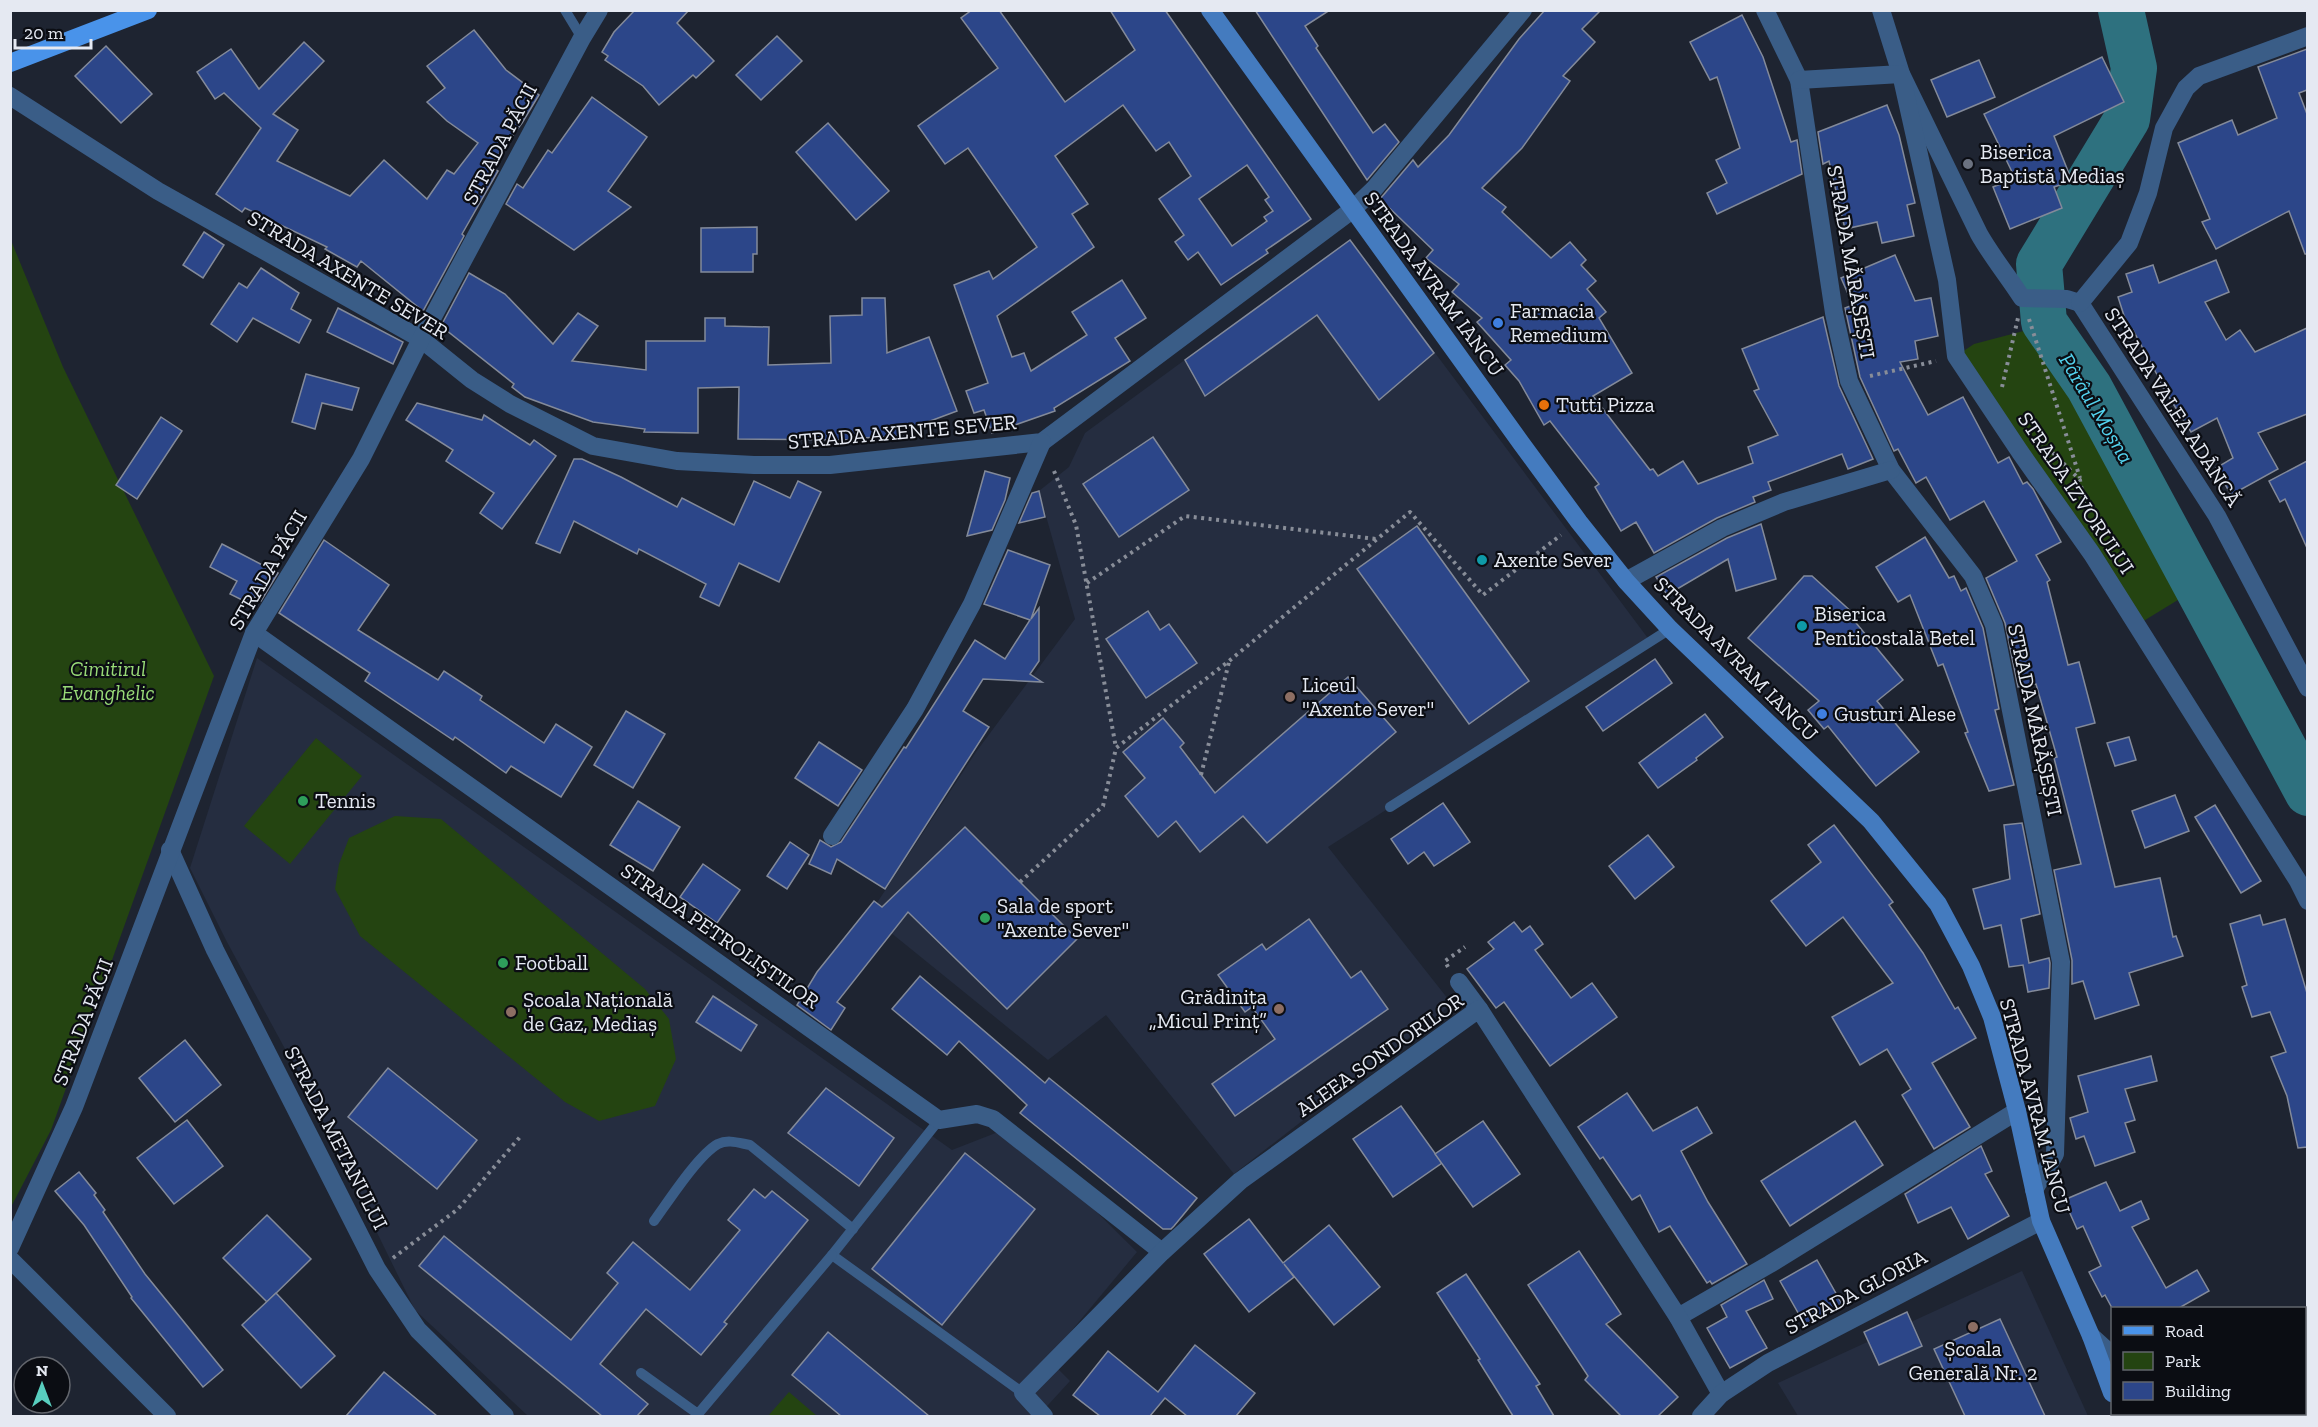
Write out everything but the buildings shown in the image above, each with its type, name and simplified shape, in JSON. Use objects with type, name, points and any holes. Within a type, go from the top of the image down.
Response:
[{"type":"main road","points":[[10,63],[148,10]]},
{"type":"main road","name":"STRADA AVRAM IANCU","points":[[1210,10],[1578,522],[1626,581],[1670,629],[1871,821],[1938,904],[1971,966],[1992,1017],[2017,1111],[2041,1221],[2091,1336],[2111,1390]]},
{"type":"street","name":"STRADA PĂCII","points":[[10,1248],[74,1107],[254,633],[361,459],[421,339],[599,10]]},
{"type":"street","name":"STRADA AXENTE SEVER","points":[[10,96],[158,191],[421,339],[472,380],[510,404],[593,446],[677,461],[754,465],[830,465],[1042,442],[1352,210],[1374,189],[1523,10]]},
{"type":"street","name":"STRADA MĂRĂȘEȘTI","points":[[1765,10],[1798,80],[1833,313],[1849,381],[1891,470],[1973,576],[1994,625],[2061,962],[2055,1154],[2034,1190]]},
{"type":"street","name":"STRADA IZVORULUI","points":[[1881,10],[1901,74],[1947,280],[1956,356],[2092,554],[2298,881],[2307,901]]},
{"type":"street","name":"STRADA VALEA ADÂNCĂ","points":[[2307,36],[2199,76],[2186,88],[2164,128],[2148,193],[2129,243],[2073,301],[2217,516],[2307,688]]},
{"type":"street","points":[[1798,80],[1901,74]]},
{"type":"street","name":"STRADA IZVORULUI","points":[[1901,74],[1978,234],[2022,298]]},
{"type":"street","points":[[2022,298],[2073,301]]},
{"type":"street","points":[[832,836],[915,709],[972,604],[1042,442]]},
{"type":"street","points":[[1626,581],[1722,528],[1784,502],[1891,470]]},
{"type":"street","name":"STRADA PETROLIȘTILOR","points":[[254,633],[939,1120]]},
{"type":"street","name":"STRADA METANULUI","points":[[170,850],[215,950],[377,1269],[418,1330],[505,1416]]},
{"type":"street","points":[[1459,982],[1479,1009]]},
{"type":"street","name":"ALEEA SONDORILOR","points":[[1023,1393],[1162,1252],[1240,1181],[1479,1009],[1678,1317],[1721,1394]]},
{"type":"street","points":[[1678,1317],[1770,1264],[2017,1111]]},
{"type":"street","points":[[939,1120],[977,1114],[993,1119],[1162,1252]]},
{"type":"street","name":"STRADA GLORIA","points":[[1701,1416],[1721,1394],[1768,1364],[2041,1221]]},
{"type":"street","points":[[10,1259],[167,1416]]},
{"type":"street","points":[[2091,1336],[2111,1354]]},
{"type":"street","points":[[1023,1393],[1044,1416]]},
{"type":"lane","points":[[565,10],[582,38]]},
{"type":"lane","points":[[1390,807],[1670,629]]},
{"type":"lane","points":[[641,1373],[698,1414],[832,1256],[939,1120]]},
{"type":"lane","points":[[654,1221],[706,1153],[719,1144],[731,1141],[750,1145],[853,1229]]},
{"type":"lane","points":[[832,1256],[1023,1393]]},
{"type":"path","points":[[2002,388],[2022,298]]},
{"type":"path","points":[[2022,298],[2080,480]]},
{"type":"path","points":[[1849,381],[1956,356]]},
{"type":"path","points":[[1020,882],[1103,806],[1116,748],[1077,525],[1042,442]]},
{"type":"path","points":[[1116,748],[1229,661],[1410,512],[1483,595],[1578,522]]},
{"type":"path","points":[[1087,583],[1185,516],[1376,539]]},
{"type":"path","points":[[1201,775],[1229,661]]},
{"type":"path","points":[[1445,962],[1465,946]]},
{"type":"path","points":[[377,1269],[458,1209],[520,1137]]},
{"type":"shaded area","name":"Liceul \"Axente Sever\"","points":[[1350,239],[1650,641],[1328,847],[1452,1004],[1234,1174],[1106,1015],[1048,1060],[869,915],[976,752],[1075,619],[1039,491],[1069,467],[1085,433]]},
{"type":"shaded area","name":"Școala Națională de Gaz, Mediaș","points":[[257,658],[952,1150],[1011,1127],[1137,1252],[1048,1359],[1070,1381],[1038,1416],[528,1416],[415,1310],[303,1082],[227,942],[190,868]]},
{"type":"shaded area","name":"Școala Generală Nr. 2","points":[[2022,1271],[2088,1416],[1798,1416],[1778,1383]]},
{"type":"green space","name":"Cimitirul Evanghelic","points":[[10,238],[63,367],[214,676],[51,1130],[11,1207]]},
{"type":"green space","points":[[2031,329],[2089,400],[2186,595],[2137,625],[1956,356],[1974,344]]},
{"type":"green space","name":"Tennis","points":[[316,738],[362,776],[290,864],[244,826]]},
{"type":"green space","name":"Football","points":[[395,816],[441,819],[645,989],[669,1019],[676,1059],[655,1106],[599,1121],[565,1102],[360,936],[335,889],[339,864],[349,838]]},
{"type":"green space","points":[[789,1392],[817,1416],[768,1416]]},
{"type":"waterway","name":"Pârâul Moșna","points":[[2121,10],[2134,68],[2127,119],[2039,264],[2044,322],[2089,387],[2308,793]]},
{"type":"place","name":"Biserica Baptistă Mediaș","points":[[1968,164]]},
{"type":"place","name":"Farmacia Remedium","points":[[1498,323]]},
{"type":"place","name":"Tutti Pizza","points":[[1544,405]]},
{"type":"place","name":"Axente Sever","points":[[1482,560]]},
{"type":"place","name":"Biserica Penticostală Betel","points":[[1802,626]]},
{"type":"place","name":"Liceul \"Axente Sever\"","points":[[1290,697]]},
{"type":"place","name":"Gusturi Alese","points":[[1822,714]]},
{"type":"place","name":"Tennis","points":[[303,801]]},
{"type":"place","name":"Sala de sport \"Axente Sever\"","points":[[985,918]]},
{"type":"place","name":"Football","points":[[503,963]]},
{"type":"place","name":"Grădinița „Micul Prinț”","points":[[1279,1009]]},
{"type":"place","name":"Școala Națională de Gaz, Mediaș","points":[[511,1012]]},
{"type":"place","name":"Școala Generală Nr. 2","points":[[1973,1327]]}]
